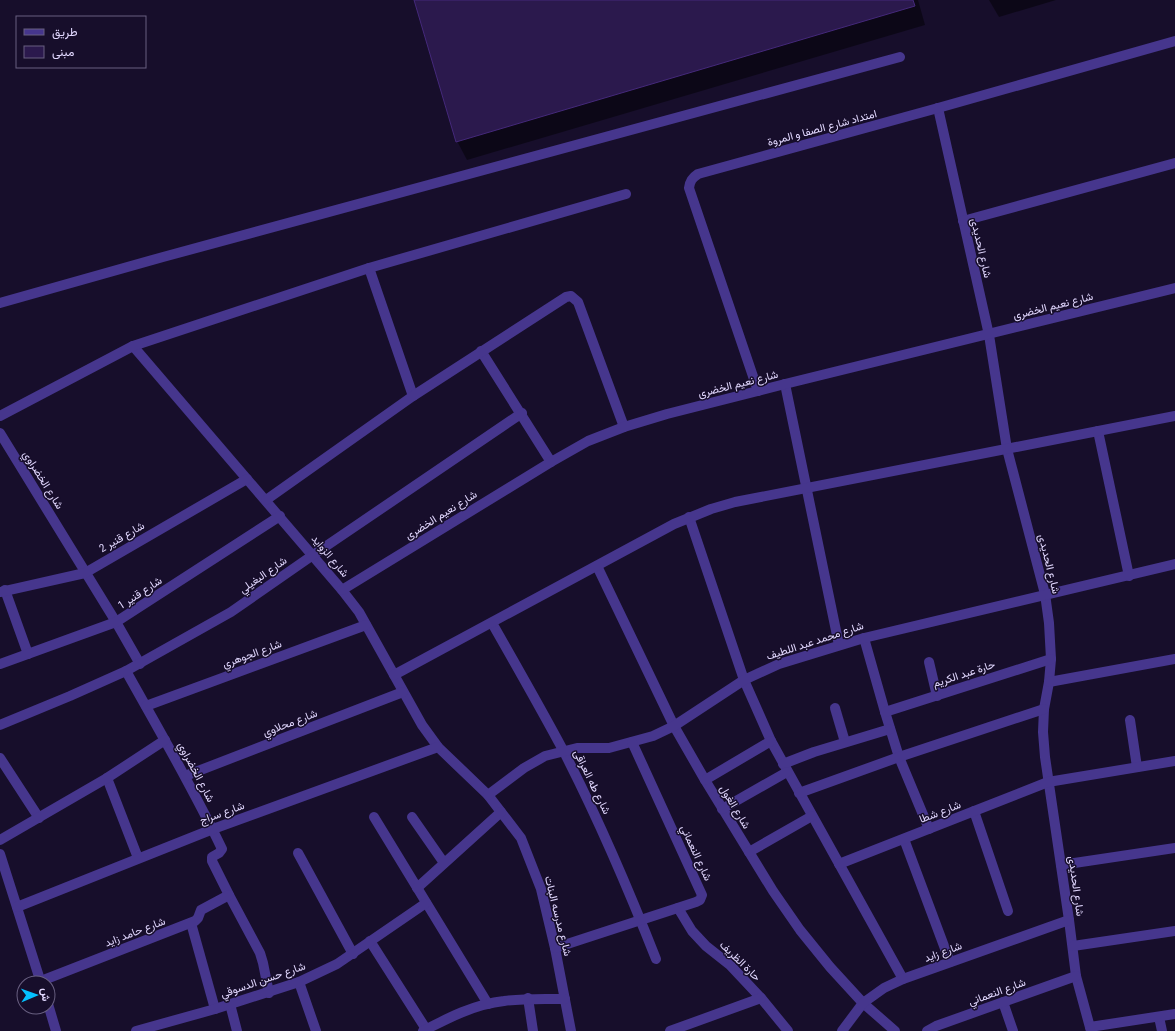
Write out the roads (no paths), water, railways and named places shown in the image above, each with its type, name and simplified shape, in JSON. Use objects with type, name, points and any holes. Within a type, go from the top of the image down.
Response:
[{"type":"street","name":"امتداد شارع الصفا و المروة","points":[[758,391],[689,188],[693,177],[698,174],[1175,41]]},
{"type":"street","points":[[0,303],[171,255],[900,58]]},
{"type":"street","name":"شارع الحديدى","points":[[938,108],[989,334],[1007,449],[1045,594],[1049,623],[1051,659],[1049,682],[1044,709],[1043,732],[1045,757],[1073,946],[1076,976],[1090,1029]]},
{"type":"street","points":[[963,221],[1175,163]]},
{"type":"street","points":[[0,416],[133,346],[369,268],[626,194]]},
{"type":"street","points":[[369,268],[413,396]]},
{"type":"street","name":"شارع نعيم الخضرى","points":[[342,590],[551,462],[588,441],[624,427],[667,414],[785,384],[1175,288]]},
{"type":"street","points":[[266,500],[413,396],[481,351],[566,297],[570,296],[575,298],[578,302],[624,427]]},
{"type":"street","name":"شارع الزوايد","points":[[133,346],[280,516],[360,612],[422,725],[438,747],[488,795]]},
{"type":"street","points":[[481,351],[522,413],[551,462]]},
{"type":"street","points":[[785,384],[839,645]]},
{"type":"street","name":"شارع البغيلي","points":[[0,725],[126,671],[231,612],[522,413]]},
{"type":"street","points":[[394,675],[689,517],[711,509],[735,502],[1175,416]]},
{"type":"street","points":[[1098,431],[1129,576]]},
{"type":"street","name":"شارع الخضراوي","points":[[0,433],[41,498],[140,664]]},
{"type":"street","name":"شارع قنير 2","points":[[2,591],[85,573],[247,479]]},
{"type":"street","name":"شارع قنير 1","points":[[0,664],[116,622],[280,516]]},
{"type":"street","points":[[689,517],[744,680],[771,741],[798,793],[903,978]]},
{"type":"street","name":"شارع محمد عبد اللطيف","points":[[488,795],[524,768],[545,756],[577,748],[609,748],[653,736],[674,726],[744,680],[779,664],[864,638],[1175,564]]},
{"type":"street","name":"شارع الغول","points":[[597,566],[674,726],[722,809],[773,892],[800,930],[830,967],[863,1002],[895,1031]]},
{"type":"street","points":[[2,591],[28,654]]},
{"type":"street","name":"شارع طه العراقى","points":[[492,623],[563,751],[604,835],[641,920],[656,959]]},
{"type":"street","name":"شارع الجوهري","points":[[146,706],[366,625]]},
{"type":"street","points":[[864,638],[899,757],[929,829]]},
{"type":"street","name":"حارة عبد الكريم","points":[[885,712],[1051,659]]},
{"type":"street","points":[[1049,682],[1175,659]]},
{"type":"street","points":[[929,662],[938,696]]},
{"type":"street","name":"شارع الخضراوي","points":[[126,671],[185,776],[222,849],[219,853],[212,857],[212,860],[228,895],[260,953],[269,992]]},
{"type":"street","name":"شارع محلاوي","points":[[185,776],[403,692]]},
{"type":"street","points":[[836,708],[845,742]]},
{"type":"street","points":[[798,793],[899,757],[1044,709]]},
{"type":"street","points":[[1130,720],[1137,767]]},
{"type":"street","points":[[722,809],[785,768],[845,742],[890,729]]},
{"type":"street","points":[[0,840],[107,778],[165,740]]},
{"type":"street","points":[[705,780],[771,741]]},
{"type":"street","name":"شارع النعماني","points":[[555,948],[696,902],[700,900],[702,895],[632,742]]},
{"type":"street","name":"شارع سراج","points":[[17,907],[213,829],[438,747]]},
{"type":"street","points":[[1,761],[39,818]]},
{"type":"street","name":"شارع شطا","points":[[839,864],[1048,782],[1175,761]]},
{"type":"street","points":[[107,778],[138,858]]},
{"type":"street","name":"شارع مدرسه البنات","points":[[488,795],[521,838],[541,889],[555,948],[571,1031]]},
{"type":"street","points":[[974,811],[1008,911]]},
{"type":"street","points":[[417,888],[501,812]]},
{"type":"street","points":[[749,852],[812,816]]},
{"type":"street","points":[[374,817],[488,1004]]},
{"type":"street","points":[[412,817],[444,863]]},
{"type":"street","points":[[904,839],[950,962]]},
{"type":"street","points":[[1061,865],[1175,848]]},
{"type":"street","points":[[298,852],[353,954]]},
{"type":"street","points":[[0,854],[39,975]]},
{"type":"street","name":"شارع حامد زايد","points":[[56,976],[191,923],[198,918],[201,910],[228,895]]},
{"type":"street","name":"شارع حسن الدسوقي","points":[[142,1030],[215,1009],[299,982],[337,964],[426,903]]},
{"type":"street","name":"حارة الظريف","points":[[678,908],[692,931],[706,946],[730,965],[761,998],[788,1031]]},
{"type":"street","name":"شارع زايد","points":[[842,1031],[863,1002],[884,988],[903,978],[1069,920]]},
{"type":"street","points":[[191,923],[215,1009]]},
{"type":"street","points":[[1073,946],[1175,931]]},
{"type":"street","points":[[370,941],[425,1030],[442,1026],[472,1008],[488,1004],[528,998],[565,999]]},
{"type":"street","name":"شارع النعماني","points":[[927,1031],[937,1029],[1003,1002],[1076,976]]},
{"type":"street","points":[[299,982],[316,1031]]},
{"type":"street","points":[[528,998],[533,1031]]},
{"type":"street","points":[[670,1031],[761,998]]},
{"type":"street","points":[[1003,1002],[1013,1031]]},
{"type":"street","points":[[230,1004],[237,1031]]},
{"type":"street","points":[[1090,1029],[1175,1014]]},
{"type":"street","points":[[51,1015],[56,1031]]},
{"type":"street","points":[[1159,1017],[1162,1031]]}]
